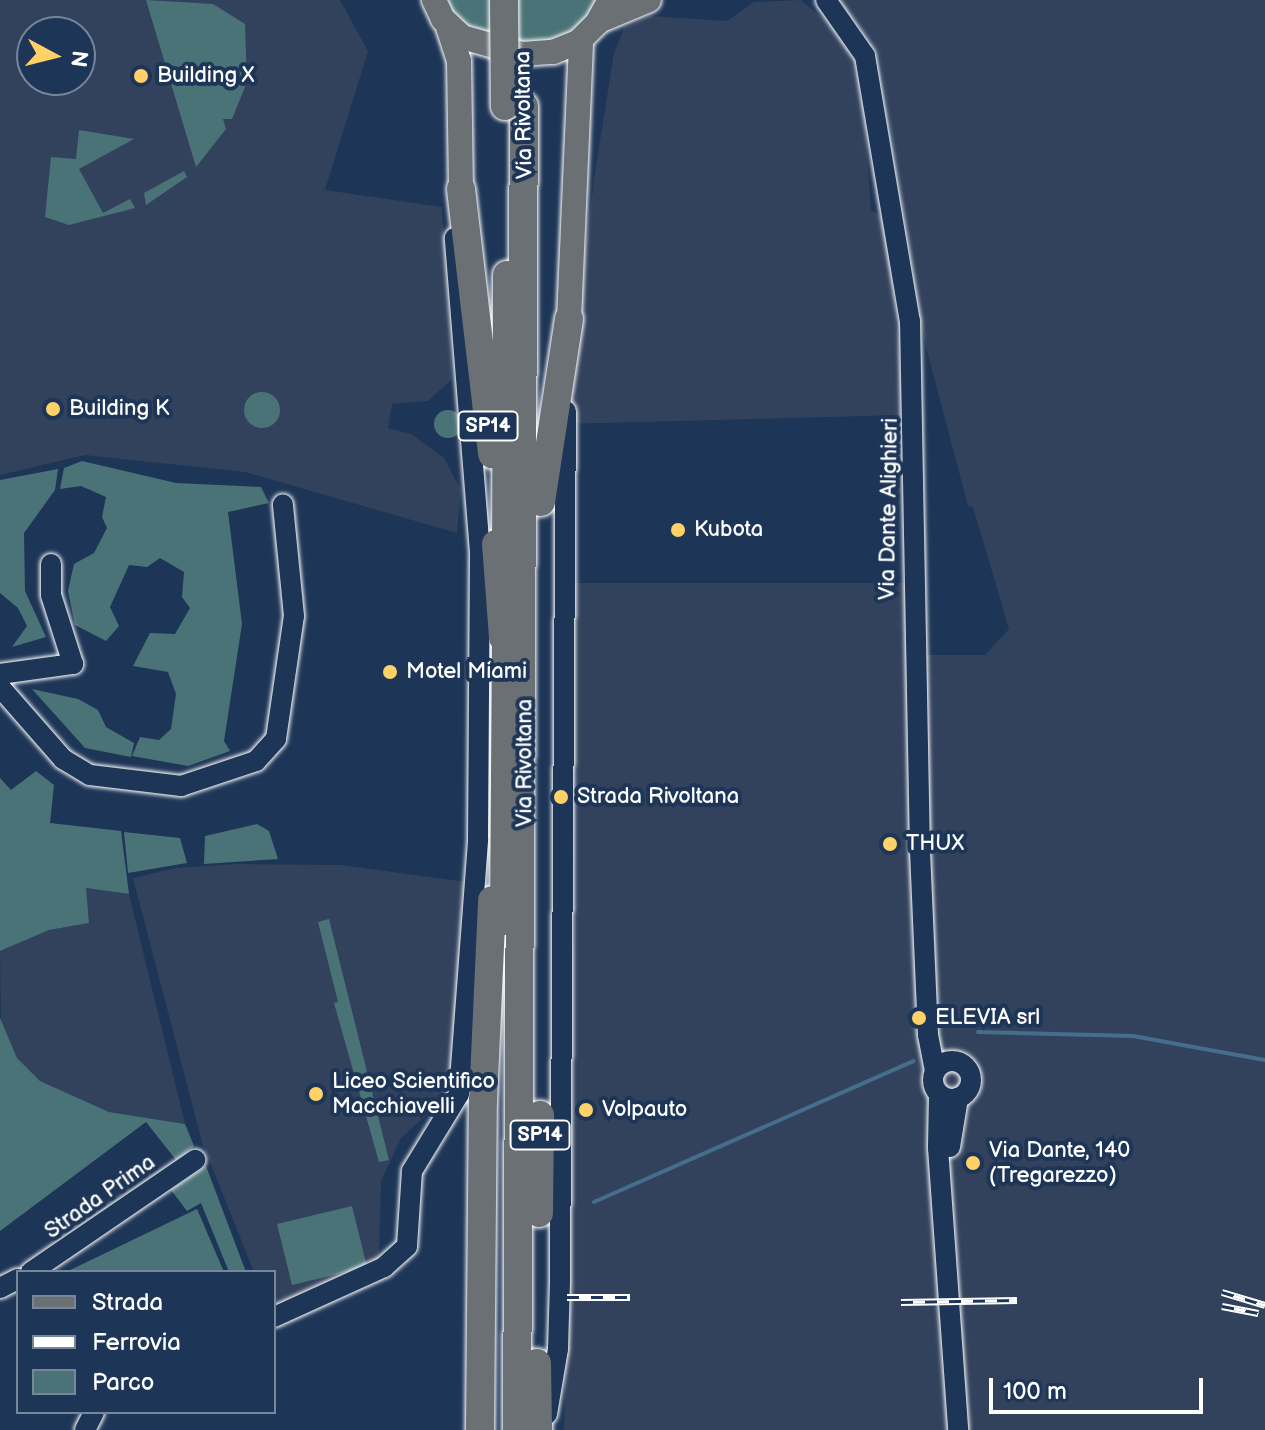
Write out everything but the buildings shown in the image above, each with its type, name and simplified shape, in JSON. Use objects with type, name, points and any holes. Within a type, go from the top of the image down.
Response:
[{"type":"highway","name":"Via Rivoltana","points":[[504,0],[515,106],[525,778],[517,1430]]},
{"type":"highway","name":"Via Rivoltana","points":[[498,1430],[515,106],[523,0]]},
{"type":"highway","name":"SP14","points":[[461,189],[495,484],[496,575],[506,664]]},
{"type":"highway","name":"SP14","points":[[525,778],[539,516],[569,319]]},
{"type":"highway","name":"SP14","points":[[480,1430],[484,1085],[494,863],[505,801]]},
{"type":"highway","name":"SP14","points":[[524,842],[537,904],[541,1430]]},
{"type":"main road","points":[[436,10],[474,43],[514,54],[553,52],[581,39],[604,10],[649,0]]},
{"type":"main road","points":[[436,10],[459,61],[461,189]]},
{"type":"main road","points":[[569,319],[581,39]]},
{"type":"street","name":"Via Dante Alighieri","points":[[826,0],[856,38],[871,76],[910,321],[928,1035],[943,1066]]},
{"type":"street","points":[[276,1316],[384,1267],[407,1246],[412,1171],[459,1094],[478,839],[480,552],[456,284],[454,231],[461,189]]},
{"type":"street","points":[[541,1430],[558,1349],[560,1282],[561,706],[569,319]]},
{"type":"street","points":[[0,687],[63,759],[90,775],[181,786],[256,761],[276,739],[294,616],[283,505]]},
{"type":"street","points":[[0,674],[73,664],[51,595],[51,564]]},
{"type":"street","points":[[964,1065],[971,1078],[968,1090],[949,1096],[933,1083],[943,1066],[964,1065]]},
{"type":"street","points":[[949,1096],[938,1148],[954,1282],[964,1406],[972,1430]]},
{"type":"street","name":"Strada Prima","points":[[34,1270],[195,1160]]},
{"type":"street","points":[[958,1430],[964,1406]]},
{"type":"shaded area","points":[[0,0],[340,0],[368,51],[325,190],[442,207],[452,379],[428,401],[392,404],[388,428],[411,434],[444,458],[461,490],[457,533],[245,472],[85,455],[0,475]]},
{"type":"shaded area","points":[[801,0],[845,37],[864,113],[871,210],[887,220],[904,415],[563,424],[596,166],[614,53],[624,28],[650,16],[727,21],[754,2]]},
{"type":"shaded area","points":[[839,0],[1265,0],[1265,1430],[564,1430],[575,883],[569,583],[906,583],[916,655],[985,655],[1009,629],[973,507],[968,506],[925,343],[879,52]]},
{"type":"shaded area","name":"Liceo Scientifico Macchiavelli","points":[[237,864],[341,865],[466,882],[451,1078],[432,1110],[401,1138],[381,1181],[379,1259],[371,1268],[276,1305],[276,1270],[253,1270],[202,1142],[133,878],[176,868]]},
{"type":"shaded area","points":[[85,888],[129,894],[185,1124],[109,1112],[40,1081],[17,1058],[1,1023],[0,951],[49,930],[89,923]]},
{"type":"green space","points":[[146,0],[213,4],[245,24],[247,82],[232,119],[223,119],[226,129],[196,167]]},
{"type":"green space","points":[[445,0],[599,0],[577,29],[557,40],[522,44],[478,33],[455,17]]},
{"type":"green space","points":[[79,130],[134,139],[79,169],[103,213],[130,199],[135,208],[69,225],[45,217],[51,157],[76,159]]},
{"type":"green space","points":[[184,171],[187,177],[146,205],[144,193]]},
{"type":"green space","points":[[262,392],[274,398],[280,410],[274,422],[262,428],[250,422],[244,410],[250,398]]},
{"type":"green space","points":[[448,410],[458,414],[462,424],[458,434],[448,438],[438,434],[434,424],[438,414]]},
{"type":"green space","points":[[82,461],[176,483],[261,487],[269,503],[228,512],[242,624],[224,741],[230,751],[188,766],[132,756],[140,737],[159,740],[171,729],[176,694],[168,672],[133,666],[150,633],[175,634],[190,608],[182,597],[184,572],[160,558],[147,567],[129,565],[110,607],[119,626],[106,641],[75,625],[68,591],[74,564],[94,553],[107,528],[102,517],[106,497],[81,486],[60,489],[64,468]]},
{"type":"green space","points":[[58,469],[55,490],[24,533],[25,591],[46,637],[12,647],[27,626],[18,608],[0,593],[0,480]]},
{"type":"green space","points":[[32,689],[78,699],[98,710],[106,727],[134,743],[131,757],[85,748]]},
{"type":"green space","points":[[36,771],[54,785],[50,823],[121,831],[129,894],[86,888],[89,923],[49,930],[0,951],[0,778],[11,790]]},
{"type":"green space","points":[[257,824],[269,831],[278,859],[204,864],[205,836]]},
{"type":"green space","points":[[124,832],[180,838],[187,863],[128,873]]},
{"type":"green space","points":[[329,919],[389,1160],[379,1162],[334,1003],[338,1002],[318,922]]},
{"type":"green space","points":[[0,1018],[17,1058],[40,1081],[109,1112],[185,1124],[194,1146],[176,1160],[146,1122],[0,1231]]},
{"type":"green space","points":[[206,1166],[245,1270],[228,1270],[201,1203],[187,1211],[171,1190]]},
{"type":"green space","points":[[352,1206],[367,1267],[292,1285],[277,1224]]},
{"type":"green space","points":[[197,1209],[223,1270],[70,1270]]},
{"type":"waterway","points":[[978,1032],[1133,1036],[1265,1060]]},
{"type":"waterway","points":[[594,1202],[913,1061]]},
{"type":"railway","points":[[1222,1292],[1265,1305]]},
{"type":"railway","points":[[567,1297],[630,1297]]},
{"type":"railway","points":[[901,1302],[1017,1300]]},
{"type":"railway","points":[[1222,1306],[1258,1313]]},
{"type":"place","name":"Building X","points":[[141,76]]},
{"type":"place","name":"Building K","points":[[53,409]]},
{"type":"place","name":"Kubota","points":[[678,530]]},
{"type":"place","name":"Motel Miami","points":[[390,672]]},
{"type":"place","name":"Strada Rivoltana","points":[[561,797]]},
{"type":"place","name":"THUX","points":[[890,844]]},
{"type":"place","name":"ELEVIA srl","points":[[919,1018]]},
{"type":"place","name":"Liceo Scientifico Macchiavelli","points":[[316,1094]]},
{"type":"place","name":"Volpauto","points":[[586,1110]]},
{"type":"place","name":"Via Dante, 140 (Tregarezzo)","points":[[973,1163]]}]
